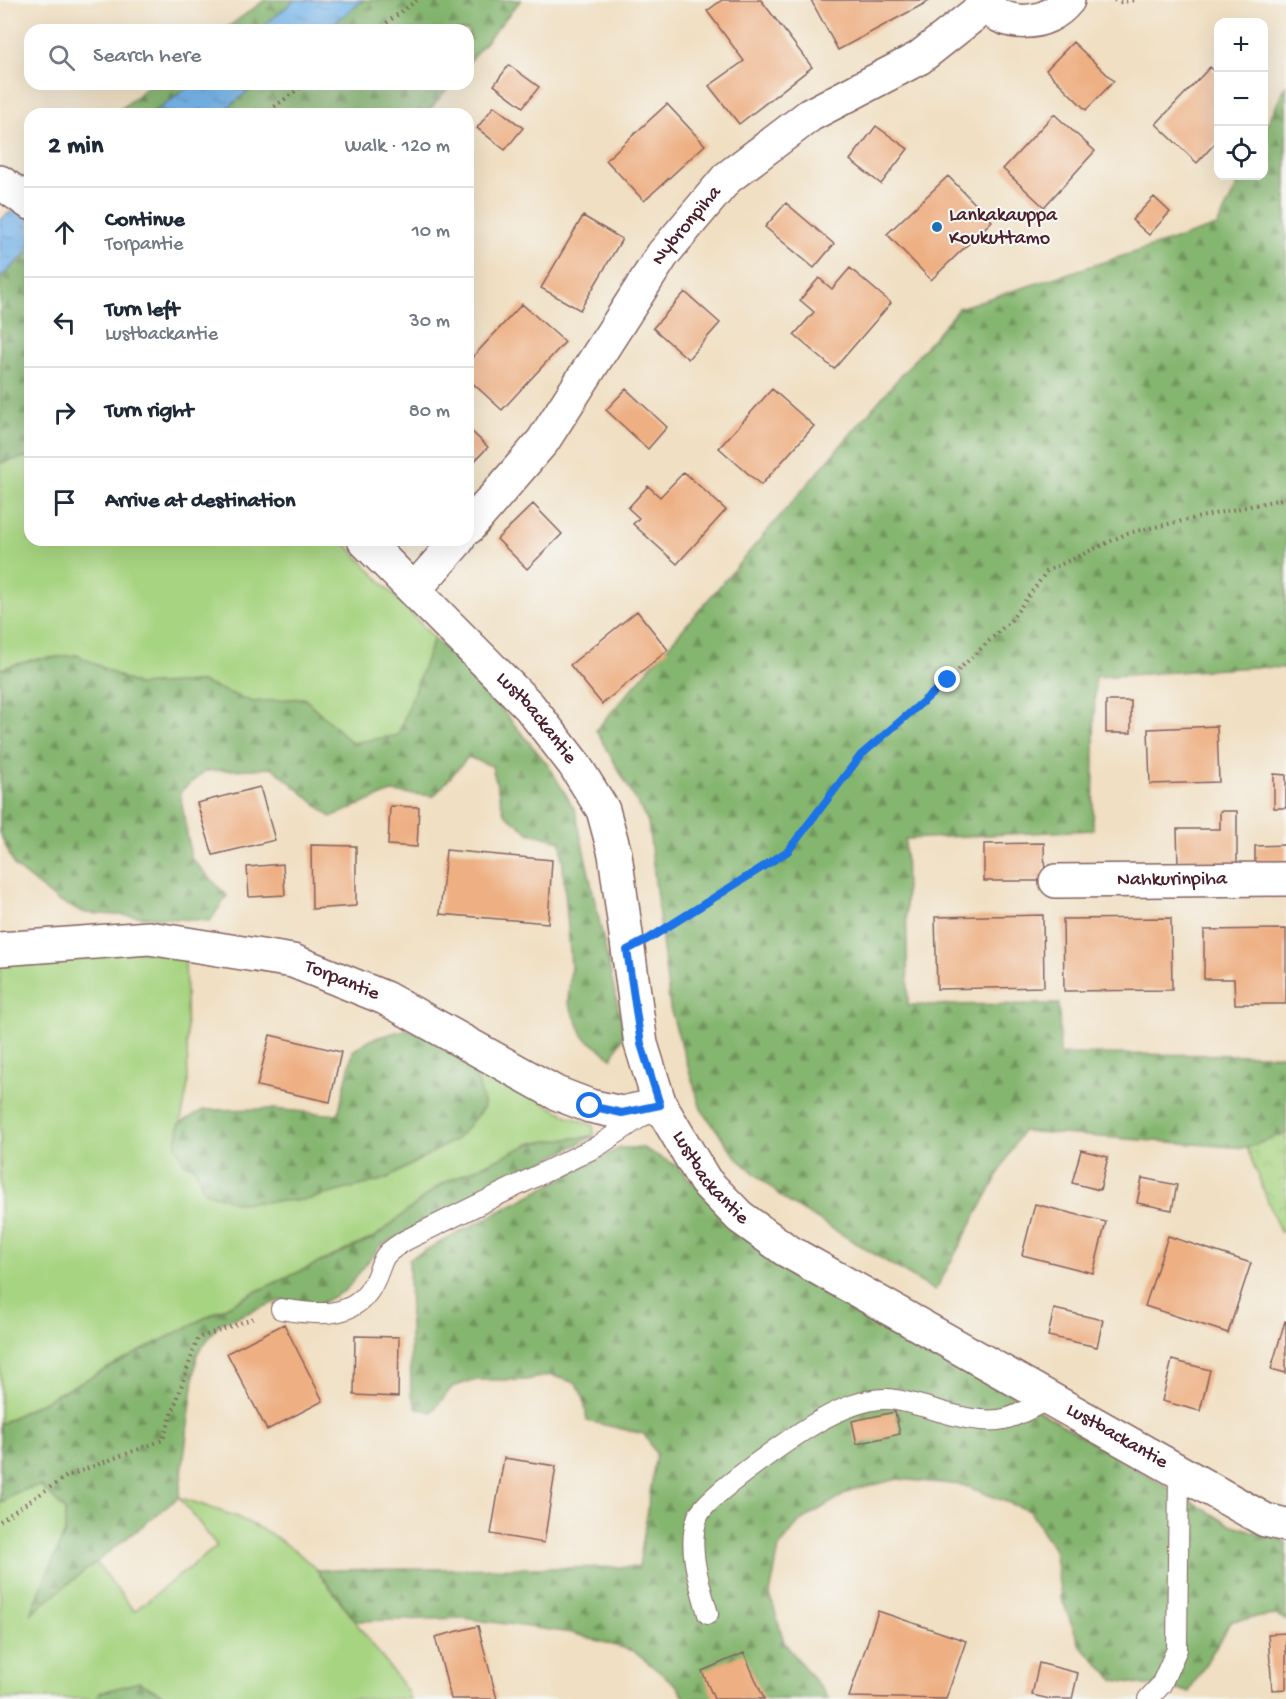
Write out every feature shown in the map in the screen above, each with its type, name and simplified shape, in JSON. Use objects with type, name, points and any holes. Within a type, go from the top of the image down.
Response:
[{"type":"street","name":"Nybronpiha","points":[[474,521],[543,441],[663,254],[727,178],[810,116],[919,58],[983,3],[1000,17],[1018,22],[1036,21],[1053,14],[1068,0]]},
{"type":"street","points":[[0,182],[24,199]]},
{"type":"street","name":"Lustbackantie","points":[[370,546],[529,706],[574,764],[603,810],[615,854],[641,1044],[660,1105],[705,1181],[740,1217],[786,1250],[1265,1520],[1286,1526]]},
{"type":"street","points":[[415,589],[453,546]]},
{"type":"street","name":"Nahkurinpiha","points":[[1056,881],[1286,879]]},
{"type":"street","name":"Torpantie","points":[[0,949],[149,938],[293,961],[385,998],[556,1093],[590,1106],[622,1113],[660,1105]]},
{"type":"lane","points":[[281,1309],[319,1315],[352,1309],[371,1287],[384,1254],[406,1240],[598,1146],[660,1105]]},
{"type":"lane","points":[[708,1614],[695,1564],[694,1539],[698,1516],[715,1494],[819,1421],[860,1403],[888,1399],[974,1418],[1006,1419],[1049,1399]]},
{"type":"lane","points":[[1148,1699],[1161,1685],[1177,1649],[1179,1472]]},
{"type":"path","points":[[385,24],[417,0]]},
{"type":"path","points":[[1114,0],[1121,2],[1137,0]]},
{"type":"path","points":[[273,108],[297,90]]},
{"type":"path","points":[[627,950],[650,938],[788,851],[861,755],[1011,620],[1047,571],[1128,533],[1286,498]]},
{"type":"path","points":[[0,1521],[66,1476],[163,1440],[198,1338],[281,1309]]},
{"type":"green space","points":[[265,0],[295,0],[266,24],[232,24]]},
{"type":"green space","points":[[363,0],[521,0],[474,56],[474,24],[333,24]]},
{"type":"green space","points":[[1286,85],[1286,668],[1255,667],[1095,677],[1093,830],[905,839],[908,1005],[1059,1004],[1060,1054],[1286,1055],[1286,1133],[1247,1148],[1022,1131],[935,1291],[785,1200],[737,1158],[701,1109],[670,1008],[648,822],[596,730],[959,308],[1217,226],[1240,180],[1268,180],[1268,123]]},
{"type":"green space","points":[[144,90],[184,90],[161,108],[122,108]]},
{"type":"green space","points":[[250,90],[446,90],[431,108],[227,108]]},
{"type":"green space","points":[[24,256],[24,457],[0,463],[0,278]]},
{"type":"green space","points":[[24,457],[24,546],[348,546],[434,638],[398,736],[352,743],[303,698],[253,702],[201,682],[137,685],[77,655],[32,660],[0,669],[0,463]]},
{"type":"green space","points":[[434,638],[477,680],[548,765],[575,810],[624,1034],[612,1058],[584,1037],[568,1002],[571,965],[561,841],[529,833],[504,813],[492,766],[468,757],[434,796],[391,792],[331,817],[273,768],[205,771],[180,792],[191,858],[227,896],[210,921],[86,913],[58,901],[15,867],[0,833],[0,669],[32,660],[77,655],[137,685],[201,682],[253,702],[304,698],[352,743],[398,735]]},
{"type":"green space","points":[[104,948],[185,955],[188,1085],[176,1146],[195,1167],[204,1192],[467,1060],[568,1116],[593,1125],[594,1136],[532,1143],[440,1185],[375,1237],[255,1292],[0,1424],[0,957]]},
{"type":"green space","points":[[407,1029],[450,1047],[460,1054],[475,1074],[484,1107],[458,1138],[386,1179],[306,1200],[238,1203],[204,1192],[195,1167],[184,1163],[176,1146],[179,1124],[203,1110],[272,1109],[338,1115],[353,1051],[369,1040]]},
{"type":"green space","points":[[1286,1133],[1286,1230],[1280,1232],[1247,1148]]},
{"type":"green space","points":[[594,1136],[380,1246],[346,1290],[318,1305],[281,1300],[219,1324],[197,1354],[179,1497],[31,1613],[65,1532],[65,1510],[40,1485],[17,1492],[0,1503],[0,1424],[255,1292],[375,1237],[440,1185],[532,1143]]},
{"type":"green space","points":[[620,1148],[643,1148],[677,1166],[727,1217],[806,1281],[964,1366],[1227,1523],[1286,1542],[1286,1620],[1276,1615],[1231,1621],[1189,1692],[1114,1680],[1080,1645],[1061,1597],[1054,1550],[1030,1511],[963,1485],[898,1479],[852,1490],[800,1521],[779,1548],[770,1594],[784,1642],[829,1699],[685,1699],[677,1686],[633,1651],[572,1633],[463,1618],[356,1621],[317,1570],[639,1567],[656,1453],[644,1434],[587,1421],[584,1399],[576,1383],[551,1375],[526,1380],[474,1380],[452,1387],[432,1412],[417,1408],[411,1393],[409,1259]]},
{"type":"green space","points":[[40,1485],[65,1510],[65,1532],[32,1612],[96,1562],[134,1611],[217,1546],[179,1497],[235,1516],[269,1533],[296,1551],[317,1570],[407,1691],[410,1699],[170,1699],[168,1696],[100,1693],[96,1699],[0,1699],[0,1503],[17,1492]]},
{"type":"green space","points":[[139,1682],[170,1699],[96,1699],[99,1693]]},
{"type":"water","points":[[295,0],[363,0],[333,24],[266,24]]},
{"type":"water","points":[[184,90],[250,90],[227,108],[161,108]]},
{"type":"water","points":[[24,206],[24,256],[0,278],[0,220]]},
{"type":"building","points":[[722,0],[761,0],[812,67],[739,124],[709,86],[744,61],[707,11]]},
{"type":"building","points":[[811,0],[931,0],[838,50]]},
{"type":"building","points":[[1073,42],[1114,81],[1086,110],[1046,70]]},
{"type":"building","points":[[509,65],[539,87],[523,107],[494,85]]},
{"type":"building","points":[[1210,67],[1214,71],[1214,144],[1197,163],[1156,124]]},
{"type":"building","points":[[667,104],[705,145],[644,201],[606,160]]},
{"type":"building","points":[[494,106],[523,128],[505,150],[477,128]]},
{"type":"building","points":[[1054,114],[1095,151],[1044,207],[1003,169]]},
{"type":"building","points":[[876,126],[908,149],[881,184],[850,160]]},
{"type":"building","points":[[948,176],[992,221],[931,280],[887,234]]},
{"type":"building","points":[[1154,197],[1170,212],[1149,235],[1132,220]]},
{"type":"building","points":[[786,203],[834,244],[814,268],[765,227]]},
{"type":"building","points":[[583,216],[622,239],[580,310],[541,288]]},
{"type":"building","points":[[850,268],[891,303],[834,369],[794,335],[814,312],[800,300],[819,278],[832,289]]},
{"type":"building","points":[[685,292],[720,323],[688,359],[653,328]]},
{"type":"building","points":[[522,304],[565,342],[502,410],[474,384],[474,356]]},
{"type":"building","points":[[626,389],[667,427],[648,449],[606,410]]},
{"type":"building","points":[[772,389],[814,426],[761,485],[719,448]]},
{"type":"building","points":[[474,434],[488,447],[474,462]]},
{"type":"building","points":[[684,472],[726,510],[677,564],[633,524],[639,518],[628,508],[648,486],[660,497]]},
{"type":"building","points":[[533,504],[562,534],[527,569],[497,539]]},
{"type":"building","points":[[637,611],[668,650],[602,704],[570,665]]},
{"type":"building","points":[[1106,701],[1131,701],[1131,733],[1106,733]]},
{"type":"building","points":[[1217,726],[1219,782],[1150,784],[1148,729]]},
{"type":"building","points":[[1274,774],[1286,775],[1286,808],[1274,808]]},
{"type":"building","points":[[260,787],[275,840],[213,855],[197,803]]},
{"type":"building","points":[[390,806],[419,807],[417,847],[388,845]]},
{"type":"building","points":[[1220,811],[1237,811],[1237,864],[1178,864],[1177,829],[1220,829]]},
{"type":"building","points":[[1044,843],[1045,881],[984,881],[984,844]]},
{"type":"building","points":[[311,845],[356,846],[356,906],[312,909]]},
{"type":"building","points":[[1286,845],[1286,868],[1255,869],[1255,846]]},
{"type":"building","points":[[446,850],[552,860],[548,923],[440,914]]},
{"type":"building","points":[[283,864],[285,895],[249,897],[247,867]]},
{"type":"building","points":[[1043,915],[1044,987],[937,989],[935,917]]},
{"type":"building","points":[[1171,918],[1172,990],[1064,991],[1063,919]]},
{"type":"building","points":[[1286,929],[1286,1004],[1235,1004],[1234,979],[1204,979],[1204,930]]},
{"type":"building","points":[[270,1035],[341,1052],[330,1102],[257,1086]]},
{"type":"building","points":[[1081,1150],[1108,1157],[1100,1190],[1072,1183]]},
{"type":"building","points":[[1142,1178],[1177,1185],[1172,1210],[1137,1203]]},
{"type":"building","points":[[1035,1204],[1106,1222],[1093,1273],[1022,1255]]},
{"type":"building","points":[[1168,1236],[1251,1263],[1228,1333],[1145,1306]]},
{"type":"building","points":[[1054,1309],[1103,1320],[1097,1347],[1048,1336]]},
{"type":"building","points":[[1286,1321],[1286,1373],[1271,1369]]},
{"type":"building","points":[[284,1324],[323,1401],[267,1430],[227,1353]]},
{"type":"building","points":[[355,1336],[399,1337],[398,1397],[354,1395]]},
{"type":"building","points":[[1172,1360],[1210,1370],[1200,1411],[1162,1401]]},
{"type":"building","points":[[895,1412],[900,1434],[857,1444],[852,1421]]},
{"type":"building","points":[[504,1458],[556,1466],[544,1543],[491,1534]]},
{"type":"building","points":[[878,1611],[966,1641],[946,1699],[849,1697]]},
{"type":"building","points":[[478,1626],[497,1699],[451,1699],[435,1637]]},
{"type":"building","points":[[1286,1633],[1286,1689],[1272,1690],[1268,1634]]},
{"type":"building","points":[[744,1653],[764,1699],[714,1699],[702,1671]]},
{"type":"building","points":[[1039,1663],[1078,1673],[1072,1699],[1050,1699],[1032,1695]]},
{"type":"place","name":"Lankakauppa Koukuttamo","points":[[937,227]]},
{"type":"route","points":[[590,1106],[622,1113],[660,1105],[641,1044],[627,950],[650,938],[788,851],[861,755],[948,680]]}]
